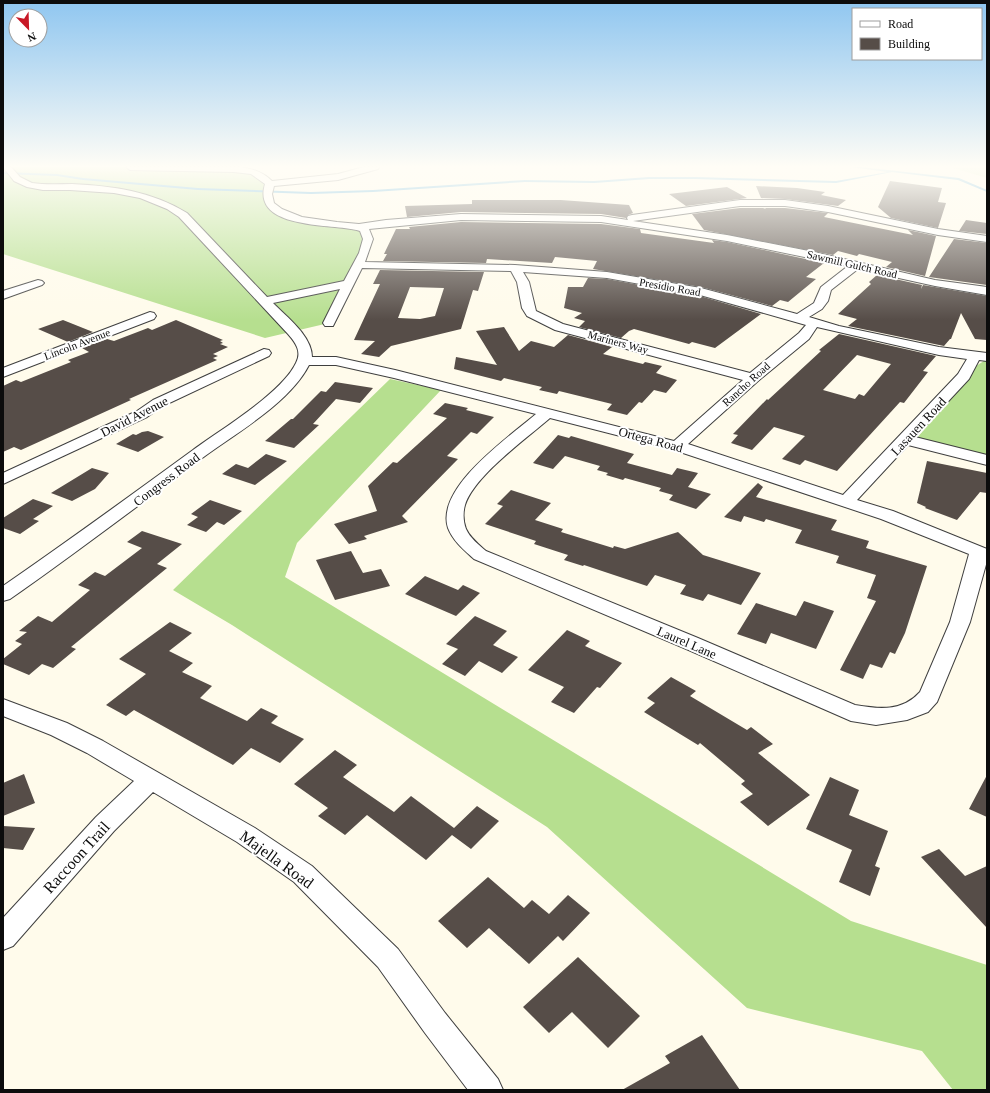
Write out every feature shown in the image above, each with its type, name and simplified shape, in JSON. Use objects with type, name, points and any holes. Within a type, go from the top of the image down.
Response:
[{"type":"street","points":[[186,218],[293,331],[304,353]]},
{"type":"street","name":"Sawmill Gulch Road","points":[[299,218],[308,222],[328,226],[359,227],[386,223],[454,218]]},
{"type":"street","name":"Sawmill Gulch Road","points":[[535,218],[602,219],[728,238],[935,283],[987,291]]},
{"type":"street","points":[[602,219],[618,218]]},
{"type":"street","points":[[644,218],[642,221],[644,224],[652,227]]},
{"type":"street","points":[[871,218],[938,232],[987,239]]},
{"type":"street","points":[[329,323],[347,284],[358,265],[368,239],[364,229],[359,227]]},
{"type":"street","name":"Presidio Road","points":[[358,265],[515,268],[579,272],[645,282],[718,296],[814,323],[912,345],[981,356]]},
{"type":"street","points":[[799,318],[818,306],[822,301],[825,288],[856,265]]},
{"type":"street","name":"Mariners Way","points":[[515,268],[523,282],[528,308],[531,313],[547,322],[753,378]]},
{"type":"street","points":[[3,295],[38,283]]},
{"type":"street","points":[[264,301],[347,284]]},
{"type":"street","name":"Lincoln Avenue","points":[[3,373],[150,316]]},
{"type":"street","name":"Rancho Road","points":[[677,446],[753,378],[804,336],[814,323]]},
{"type":"street","name":"David Avenue","points":[[3,479],[142,414],[158,403],[264,353]]},
{"type":"street","name":"Ortega Road","points":[[304,353],[548,412],[677,446],[847,501],[894,518],[983,554]]},
{"type":"street","name":"Congress Road","points":[[3,595],[136,501],[262,407],[299,371],[304,353]]},
{"type":"street","name":"Lasauen Road","points":[[847,501],[981,356]]},
{"type":"street","name":"Laurel Lane","points":[[548,412],[476,474],[460,494],[455,507],[455,522],[459,535],[468,547],[480,555],[691,643],[851,713],[876,717],[893,716],[920,706],[929,696],[960,622],[983,554]]},
{"type":"street","points":[[905,439],[987,460]]},
{"type":"street","name":"Majella Road","points":[[3,707],[59,729],[151,779],[246,834],[303,874],[388,958],[435,1023],[487,1090]]},
{"type":"street","name":"Raccoon Trail","points":[[3,937],[105,824],[151,779]]},
{"type":"green space","points":[[3,218],[301,218],[359,227],[368,239],[329,323],[265,338],[3,254]]},
{"type":"green space","points":[[987,359],[987,457],[917,438],[976,366]]},
{"type":"green space","points":[[390,379],[441,390],[297,543],[285,577],[851,921],[987,965],[987,1090],[953,1090],[922,1051],[747,1008],[547,827],[232,625],[173,590]]},
{"type":"building","points":[[695,218],[829,218],[913,235],[908,230],[936,236],[925,276],[886,267],[892,262],[859,254],[857,256],[838,251],[833,255],[704,230]]},
{"type":"building","points":[[891,218],[941,218],[938,228]]},
{"type":"building","points":[[966,220],[987,223],[987,234],[959,231]]},
{"type":"building","points":[[461,222],[601,224],[640,229],[641,233],[714,243],[712,240],[727,242],[824,263],[806,277],[816,279],[788,302],[780,300],[772,306],[701,287],[593,269],[597,261],[555,257],[552,263],[487,259],[486,263],[383,261],[387,254],[384,254],[396,229],[410,229],[409,227]]},
{"type":"building","points":[[954,239],[987,243],[987,285],[929,277]]},
{"type":"building","points":[[380,270],[484,272],[478,291],[473,290],[461,329],[391,346],[379,357],[361,354],[375,341],[354,340],[380,284],[373,284]],"holes":[[[410,287],[444,288],[435,316],[420,319],[398,318]]]},
{"type":"building","points":[[877,275],[922,285],[921,289],[923,285],[987,296],[987,340],[975,339],[961,313],[951,339],[944,346],[848,326],[857,319],[838,314],[871,284],[869,282]]},
{"type":"building","points":[[588,278],[607,279],[700,296],[761,314],[715,348],[692,342],[689,344],[634,329],[629,331],[621,338],[579,327],[585,321],[574,318],[582,313],[564,308],[568,287],[583,287]]},
{"type":"building","points":[[63,320],[93,332],[68,342],[38,329]]},
{"type":"building","points":[[176,320],[223,340],[220,341],[223,343],[220,344],[228,347],[213,354],[218,356],[213,358],[217,360],[129,399],[131,400],[21,450],[14,447],[3,452],[3,386],[16,380],[21,382],[71,362],[68,360],[89,352],[82,348],[107,339],[114,341],[148,328],[152,330]]},
{"type":"building","points":[[504,327],[519,351],[531,341],[554,347],[568,335],[612,347],[603,354],[643,364],[645,362],[662,366],[656,373],[677,380],[666,393],[654,390],[642,403],[639,402],[627,415],[607,410],[612,404],[559,391],[557,394],[539,390],[542,387],[504,378],[501,381],[454,369],[456,357],[497,365],[476,331]]},
{"type":"building","points":[[839,334],[936,356],[923,371],[928,372],[904,403],[900,402],[837,471],[805,460],[800,465],[782,459],[805,436],[774,427],[752,450],[731,443],[738,435],[733,434],[767,399],[768,400],[821,351],[819,350]],"holes":[[[857,355],[891,364],[864,396],[859,394],[855,399],[823,390]]]},
{"type":"building","points":[[335,382],[373,388],[360,403],[336,399],[313,424],[319,425],[294,448],[265,441],[291,419],[293,419],[321,391],[326,392]]},
{"type":"building","points":[[445,403],[468,408],[466,410],[494,417],[477,434],[471,432],[447,456],[458,459],[402,516],[408,522],[364,536],[367,539],[349,544],[334,524],[377,511],[368,486],[393,462],[397,463],[447,418],[433,414]]},
{"type":"building","points":[[148,431],[164,437],[138,452],[116,444],[133,434],[136,435]]},
{"type":"building","points":[[558,435],[569,438],[571,436],[634,454],[627,463],[672,475],[677,468],[698,473],[688,487],[711,494],[696,509],[669,500],[673,495],[659,491],[661,488],[625,478],[623,480],[606,475],[608,473],[597,470],[600,466],[565,456],[553,469],[533,463]]},
{"type":"building","points":[[266,454],[287,461],[255,485],[222,474],[236,464],[248,468]]},
{"type":"building","points":[[927,461],[987,473],[987,493],[980,492],[957,520],[925,508],[926,507],[917,503]]},
{"type":"building","points":[[92,468],[109,473],[95,489],[72,501],[51,493]]},
{"type":"building","points":[[758,483],[763,487],[756,497],[837,520],[831,530],[869,541],[866,548],[927,566],[905,633],[895,654],[890,652],[882,668],[870,664],[863,679],[840,670],[876,601],[867,598],[876,575],[836,563],[839,556],[795,543],[802,530],[766,519],[764,522],[744,516],[741,522],[724,517]]},
{"type":"building","points":[[511,490],[551,503],[535,520],[563,529],[561,532],[613,548],[614,546],[625,549],[678,532],[703,555],[761,573],[741,605],[708,594],[703,601],[680,594],[686,585],[655,575],[647,586],[584,565],[583,566],[564,560],[568,555],[534,544],[536,541],[485,524],[503,506],[497,504]]},
{"type":"building","points":[[33,499],[53,506],[33,519],[39,521],[20,534],[3,528],[3,518]]},
{"type":"building","points":[[210,500],[242,511],[224,525],[217,522],[206,532],[187,525],[198,517],[191,514]]},
{"type":"building","points":[[142,531],[182,544],[157,564],[167,568],[71,647],[76,649],[53,668],[42,664],[29,675],[3,664],[3,659],[22,644],[15,641],[27,632],[19,631],[38,616],[52,622],[90,590],[78,585],[95,572],[105,576],[142,548],[127,542]]},
{"type":"building","points":[[351,551],[363,573],[381,569],[390,586],[335,600],[316,560]]},
{"type":"building","points":[[425,576],[458,590],[463,585],[480,593],[456,616],[405,594]]},
{"type":"building","points":[[804,601],[834,611],[816,649],[771,633],[766,644],[737,634],[756,603],[796,616]]},
{"type":"building","points":[[475,616],[507,631],[493,645],[518,657],[502,673],[479,661],[465,676],[442,664],[458,649],[446,644]]},
{"type":"building","points":[[170,622],[192,633],[169,651],[193,663],[182,672],[212,686],[200,698],[247,721],[261,708],[278,716],[271,723],[304,739],[280,763],[251,748],[233,765],[134,710],[126,716],[106,705],[146,674],[119,659]]},
{"type":"building","points":[[567,630],[590,641],[585,646],[622,663],[600,688],[597,687],[574,713],[551,702],[564,687],[528,670]]},
{"type":"building","points":[[671,677],[696,691],[690,696],[747,730],[751,727],[773,744],[758,753],[810,795],[768,826],[740,802],[753,794],[741,784],[745,781],[700,743],[698,745],[644,712],[655,703],[647,698]]},
{"type":"building","points":[[335,750],[357,765],[343,777],[394,812],[411,796],[454,828],[477,806],[499,821],[471,849],[452,835],[426,860],[367,815],[345,835],[318,816],[328,808],[294,784]]},
{"type":"building","points":[[24,774],[35,803],[3,816],[3,783]]},
{"type":"building","points":[[987,775],[987,817],[969,809]]},
{"type":"building","points":[[830,777],[859,790],[849,815],[888,831],[875,866],[880,868],[870,896],[839,882],[852,850],[806,829]]},
{"type":"building","points":[[3,826],[35,828],[23,850],[3,848]]},
{"type":"building","points":[[939,849],[965,876],[987,866],[987,928],[921,857]]},
{"type":"building","points":[[488,877],[524,908],[532,900],[549,914],[568,895],[590,913],[563,941],[558,936],[529,964],[489,928],[467,948],[438,921]]},
{"type":"building","points":[[578,957],[640,1016],[608,1048],[572,1012],[549,1033],[523,1007]]},
{"type":"building","points":[[702,1035],[740,1090],[622,1090],[670,1063],[665,1056]]}]
